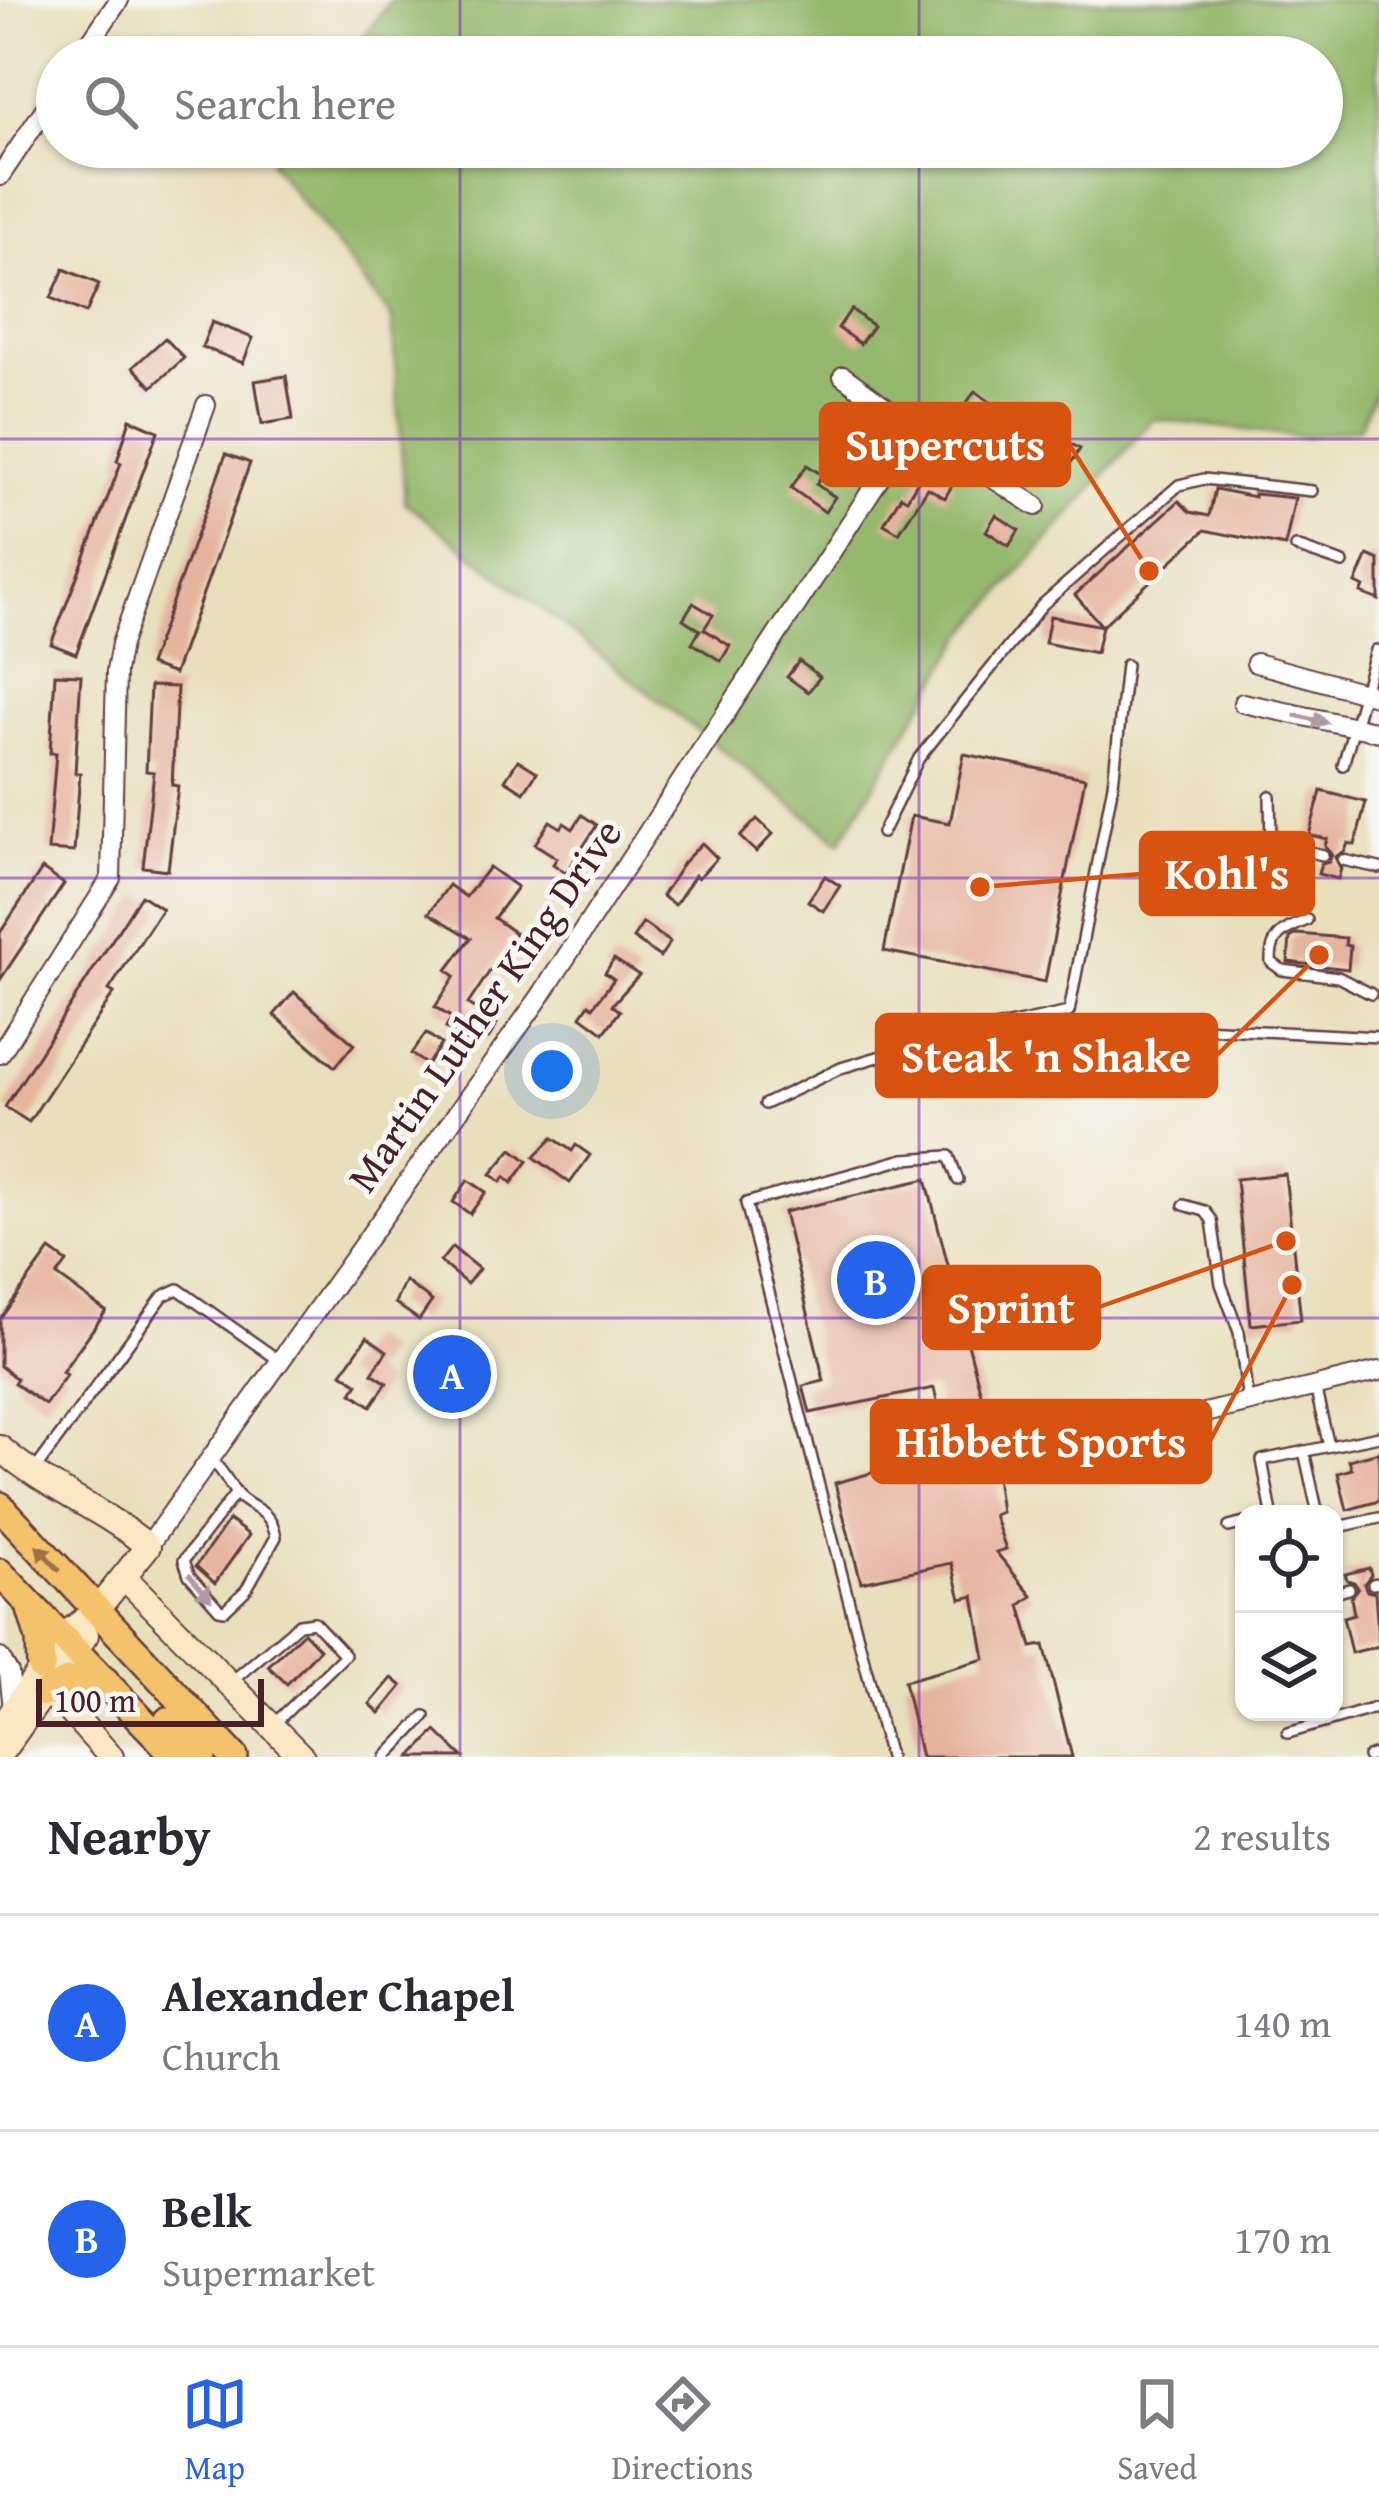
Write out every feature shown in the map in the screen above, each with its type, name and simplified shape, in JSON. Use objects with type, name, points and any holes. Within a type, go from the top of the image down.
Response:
[{"type":"main road","points":[[0,1506],[105,1681],[177,1757]]},
{"type":"main road","points":[[0,1573],[28,1602],[80,1633],[234,1757]]},
{"type":"main road","points":[[28,1602],[40,1640],[43,1680],[105,1681]]},
{"type":"main road","points":[[80,1633],[202,1757]]},
{"type":"street","points":[[94,36],[118,0]]},
{"type":"street","points":[[0,176],[36,122]]},
{"type":"street","points":[[843,376],[913,428],[1036,506]]},
{"type":"street","points":[[0,1054],[111,878],[116,671],[121,644],[206,405]]},
{"type":"street","name":"Martin Luther King Drive","points":[[4,1721],[43,1680],[148,1546],[540,998],[913,428]]},
{"type":"street","points":[[1256,663],[1372,694]]},
{"type":"street","points":[[1243,703],[1379,732]]},
{"type":"street","points":[[1205,1412],[1379,1371]]},
{"type":"street","points":[[0,1448],[31,1475],[123,1526],[148,1546]]},
{"type":"street","points":[[124,1576],[302,1757]]},
{"type":"street","points":[[4,1721],[3,1661],[43,1680],[112,1757]]},
{"type":"street","name":"Martin Luther King Drive","points":[[0,1754],[43,1680]]},
{"type":"lane","points":[[882,833],[919,758],[1042,604],[1179,485],[1204,479],[1312,491]]},
{"type":"lane","points":[[1296,547],[1343,562]]},
{"type":"lane","points":[[1343,765],[1372,694],[1376,650]]},
{"type":"lane","points":[[765,1103],[884,1054],[1069,1012],[1113,784],[1126,664]]},
{"type":"lane","points":[[1270,796],[1271,843],[1323,855]]},
{"type":"lane","points":[[1343,860],[1379,868]]},
{"type":"lane","points":[[1307,920],[1280,932],[1270,945],[1271,962],[1282,970],[1338,977],[1372,994]]},
{"type":"lane","points":[[1182,1027],[1379,1037]]},
{"type":"lane","points":[[889,1757],[746,1204],[904,1159],[949,1156],[958,1180]]},
{"type":"lane","points":[[1184,1205],[1205,1211],[1212,1220],[1221,1284],[1239,1333],[1248,1402]]},
{"type":"lane","points":[[31,1475],[163,1296],[178,1289],[280,1361]]},
{"type":"lane","points":[[1315,1386],[1329,1446]]},
{"type":"lane","points":[[1013,1463],[1205,1412]]},
{"type":"lane","points":[[1270,1505],[1262,1460],[1379,1436]]},
{"type":"lane","points":[[1304,1451],[1316,1505]]},
{"type":"lane","points":[[210,1459],[227,1474],[236,1494],[269,1517],[276,1537],[246,1590],[225,1610],[189,1575],[184,1560],[236,1494]]},
{"type":"lane","points":[[1343,1526],[1379,1518]]},
{"type":"lane","points":[[1228,1527],[1235,1525]]},
{"type":"lane","points":[[1343,1590],[1348,1589]]},
{"type":"lane","points":[[230,1683],[299,1624],[314,1622],[345,1655],[272,1726]]},
{"type":"lane","points":[[1288,1733],[1379,1707]]},
{"type":"lane","points":[[386,1757],[425,1716]]},
{"type":"lane","points":[[1368,1757],[1379,1753]]},
{"type":"green space","points":[[391,0],[1379,0],[1379,381],[1359,428],[1303,437],[1153,419],[964,636],[840,842],[405,502],[392,318],[275,168],[1343,168],[1343,36],[364,36]]},
{"type":"building","points":[[64,269],[99,284],[86,313],[51,298]]},
{"type":"building","points":[[851,309],[873,326],[860,344],[838,328]]},
{"type":"building","points":[[212,322],[253,338],[243,363],[202,347]]},
{"type":"building","points":[[165,338],[184,358],[152,387],[133,367]]},
{"type":"building","points":[[286,376],[293,419],[262,424],[255,381]]},
{"type":"building","points":[[975,391],[1011,417],[1015,411],[1080,449],[1069,466],[964,407]]},
{"type":"building","points":[[130,419],[158,431],[76,654],[51,644],[121,463],[117,461]]},
{"type":"building","points":[[226,454],[250,463],[174,674],[149,665]]},
{"type":"building","points":[[807,465],[822,475],[816,484],[835,497],[825,512],[791,488]]},
{"type":"building","points":[[927,466],[954,482],[945,498],[928,488],[899,533],[884,524]]},
{"type":"building","points":[[1215,489],[1295,498],[1285,546],[1205,530],[1102,626],[1075,595],[1179,501],[1190,512],[1209,516]]},
{"type":"building","points":[[996,515],[1019,530],[1009,546],[986,531]]},
{"type":"building","points":[[1368,555],[1379,560],[1379,600],[1361,593],[1364,587],[1356,583]]},
{"type":"building","points":[[693,603],[713,615],[704,629],[730,646],[721,661],[692,643],[700,630],[683,619]]},
{"type":"building","points":[[1050,616],[1102,626],[1096,653],[1045,643]]},
{"type":"building","points":[[799,661],[820,677],[808,692],[787,677]]},
{"type":"building","points":[[55,674],[81,675],[74,852],[48,850],[56,753],[50,753]]},
{"type":"building","points":[[150,686],[177,687],[172,785],[178,786],[168,870],[143,867],[154,772],[146,771]]},
{"type":"building","points":[[964,754],[1085,778],[1045,982],[884,951],[911,816],[950,823]]},
{"type":"building","points":[[518,760],[537,772],[524,792],[505,780]]},
{"type":"building","points":[[1321,791],[1366,802],[1355,845],[1348,843],[1335,857],[1341,869],[1338,879],[1318,874],[1332,854],[1325,846],[1327,839],[1309,835]]},
{"type":"building","points":[[582,815],[597,825],[566,873],[553,864],[557,858],[535,844],[550,821],[573,829]]},
{"type":"building","points":[[757,819],[773,834],[756,852],[740,837]]},
{"type":"building","points":[[702,843],[717,858],[698,878],[695,875],[675,905],[662,896]]},
{"type":"building","points":[[489,867],[517,887],[494,918],[515,933],[468,1004],[497,1024],[488,1039],[474,1029],[467,1041],[446,1028],[452,1018],[435,1007],[455,976],[447,970],[471,938],[429,913],[449,885],[466,897]]},
{"type":"building","points":[[42,869],[64,884],[0,980],[0,933]]},
{"type":"building","points":[[825,876],[840,886],[823,911],[808,901]]},
{"type":"building","points":[[141,895],[162,909],[109,990],[114,993],[29,1122],[5,1107]]},
{"type":"building","points":[[643,923],[670,942],[660,957],[633,938]]},
{"type":"building","points":[[1297,934],[1346,938],[1348,969],[1288,962],[1290,938]]},
{"type":"building","points":[[614,959],[639,975],[612,1005],[620,1011],[604,1033],[581,1016],[614,979],[605,973]]},
{"type":"building","points":[[294,992],[354,1044],[335,1067],[274,1015]]},
{"type":"building","points":[[426,1033],[441,1044],[427,1065],[411,1054]]},
{"type":"building","points":[[553,1138],[572,1151],[576,1145],[590,1155],[570,1183],[534,1157]]},
{"type":"building","points":[[512,1149],[528,1161],[512,1183],[505,1177],[501,1182],[491,1174]]},
{"type":"building","points":[[1285,1174],[1301,1320],[1251,1325],[1236,1179]]},
{"type":"building","points":[[926,1179],[982,1398],[978,1446],[986,1479],[996,1477],[1001,1512],[994,1515],[1006,1549],[996,1552],[1032,1596],[1020,1605],[1032,1647],[1044,1645],[1072,1757],[921,1757],[904,1681],[985,1659],[974,1596],[961,1599],[952,1563],[861,1582],[835,1483],[927,1458],[919,1427],[942,1424],[934,1388],[810,1413],[803,1386],[824,1381],[784,1212]]},
{"type":"building","points":[[468,1180],[486,1192],[470,1214],[453,1202]]},
{"type":"building","points":[[452,1247],[479,1269],[467,1284],[440,1262]]},
{"type":"building","points":[[50,1250],[67,1262],[57,1276],[106,1311],[62,1372],[66,1375],[45,1405],[14,1383],[17,1379],[0,1366],[0,1319]]},
{"type":"building","points":[[405,1281],[432,1301],[419,1320],[395,1303]]},
{"type":"building","points":[[367,1337],[387,1351],[372,1373],[387,1383],[371,1406],[352,1393],[358,1384],[342,1373]]},
{"type":"building","points":[[1379,1452],[1379,1501],[1347,1510],[1338,1473],[1352,1469],[1349,1460]]},
{"type":"building","points":[[229,1520],[249,1535],[215,1583],[196,1566]]},
{"type":"building","points":[[1369,1568],[1371,1575],[1364,1584],[1375,1593],[1379,1646],[1351,1653],[1343,1617],[1354,1614],[1351,1598],[1358,1588],[1345,1574]]},
{"type":"building","points":[[304,1632],[320,1649],[287,1684],[268,1666]]},
{"type":"building","points":[[392,1678],[402,1686],[380,1713],[370,1704]]},
{"type":"building","points":[[436,1731],[463,1757],[411,1757]]},
{"type":"place","name":"Supercuts","points":[[1149,571]]},
{"type":"place","name":"Kohl's","points":[[980,887]]},
{"type":"place","name":"Steak 'n Shake","points":[[1319,955]]},
{"type":"place","name":"Sprint","points":[[1286,1241]]},
{"type":"place","name":"Belk","points":[[876,1280]]},
{"type":"place","name":"Hibbett Sports","points":[[1292,1285]]},
{"type":"place","name":"Alexander Chapel","points":[[452,1374]]}]
